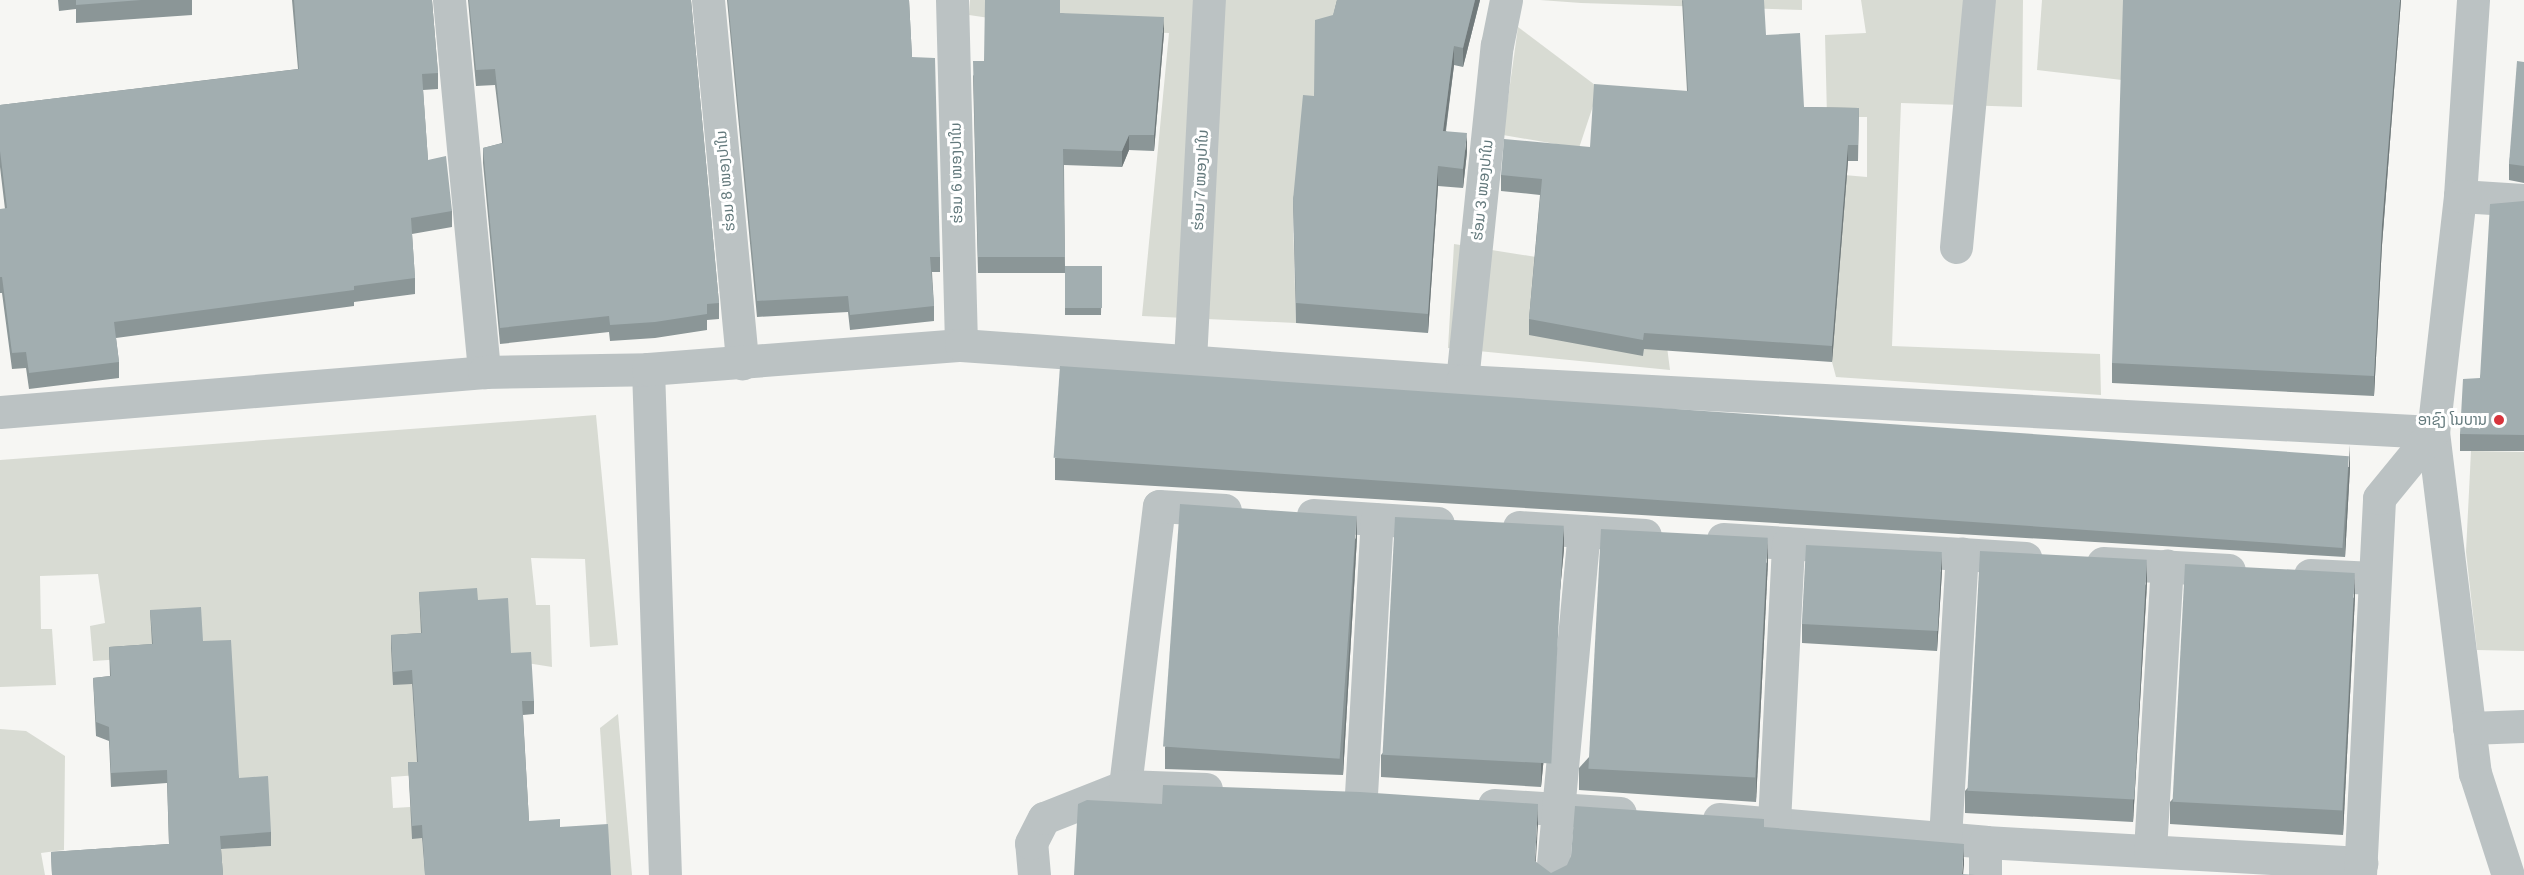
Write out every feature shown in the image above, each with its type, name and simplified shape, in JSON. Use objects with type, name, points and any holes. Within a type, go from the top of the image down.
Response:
[{"type":"street","points":[[449,0],[484,372]]},
{"type":"street","name":"ຮ່ອມ 8 ໜອງປາໃນ","points":[[708,0],[742,363]]},
{"type":"street","name":"ຮ່ອມ 6 ໜອງປາໃນ","points":[[952,0],[961,345]]},
{"type":"street","name":"ຮ່ອມ 7 ໜອງປາໃນ","points":[[1190,360],[1209,0]]},
{"type":"street","name":"ຮ່ອມ 3 ໜອງປາໃນ","points":[[1462,381],[1497,45],[1506,0]]},
{"type":"street","points":[[1956,247],[1979,0]]},
{"type":"street","points":[[2473,0],[2460,196],[2433,432],[2475,773],[2508,875]]},
{"type":"street","points":[[2460,196],[2524,200]]},
{"type":"street","points":[[0,412],[484,372],[648,369],[961,345],[1462,381],[2433,432]]},
{"type":"street","points":[[648,369],[665,875]]},
{"type":"street","points":[[1691,817],[1774,822],[1985,842],[2150,850],[2360,869],[2379,498],[2433,432]]},
{"type":"street","points":[[1125,786],[1159,506],[1251,512]]},
{"type":"street","points":[[1285,514],[2374,578]]},
{"type":"street","points":[[1361,794],[1377,519]]},
{"type":"street","points":[[1552,875],[1560,810],[1584,531]]},
{"type":"street","points":[[1774,822],[1788,543]]},
{"type":"street","points":[[1945,838],[1962,554]]},
{"type":"street","points":[[2150,850],[2167,566]]},
{"type":"street","points":[[2469,728],[2524,726]]},
{"type":"street","points":[[1034,875],[1031,843],[1044,818],[1125,786],[1231,789]]},
{"type":"street","points":[[1326,793],[1396,797]]},
{"type":"street","points":[[1466,802],[1655,815]]},
{"type":"street","points":[[1985,842],[1985,875]]},
{"type":"shaded area","points":[[970,0],[1342,0],[1314,116],[1303,115],[1293,219],[1296,323],[1142,316],[1169,33],[1064,29],[969,15]]},
{"type":"shaded area","points":[[1540,0],[1802,0],[1802,10],[1581,3]]},
{"type":"shaded area","points":[[1861,0],[2023,0],[2022,107],[1901,103],[1892,346],[2100,354],[2101,395],[1836,377],[1832,362],[1821,173],[1867,177],[1867,117],[1827,117],[1825,35],[1866,33]]},
{"type":"shaded area","points":[[2042,0],[2124,0],[2122,80],[2037,70]]},
{"type":"shaded area","points":[[1518,27],[1599,88],[1579,148],[1503,135]]},
{"type":"shaded area","points":[[1454,244],[1536,257],[1643,356],[1654,245],[1670,370],[1448,348]]},
{"type":"shaded area","points":[[596,415],[618,645],[590,647],[585,559],[531,558],[536,605],[550,605],[552,667],[422,646],[412,684],[418,775],[391,777],[393,808],[410,807],[422,838],[425,875],[222,875],[220,849],[271,846],[153,657],[93,661],[90,626],[105,623],[98,574],[40,576],[41,629],[52,629],[56,685],[0,687],[0,460]]},
{"type":"shaded area","points":[[2471,451],[2524,452],[2524,651],[2477,650],[2466,552]]},
{"type":"shaded area","points":[[618,714],[632,875],[610,875],[600,728]]},
{"type":"shaded area","points":[[0,729],[26,731],[65,756],[64,850],[41,853],[45,875],[0,875]]},
{"type":"building","points":[[76,0],[141,0],[76,5]]},
{"type":"building","points":[[294,0],[432,0],[438,73],[422,74],[428,160],[446,156],[452,211],[411,218],[415,278],[354,286],[354,290],[114,322],[119,362],[29,373],[26,352],[12,353],[2,277],[0,277],[0,209],[7,208],[0,151],[0,105],[299,69]]},
{"type":"building","points":[[469,0],[691,0],[719,303],[707,304],[707,314],[655,322],[610,325],[609,316],[500,328],[483,148],[503,143],[495,69],[476,70]]},
{"type":"building","points":[[728,0],[909,0],[912,57],[935,58],[940,257],[930,257],[934,306],[850,315],[848,296],[757,301]]},
{"type":"building","points":[[985,0],[1060,0],[1060,13],[1164,17],[1154,135],[1129,135],[1122,151],[1063,149],[1065,257],[978,257],[973,61],[984,61]]},
{"type":"building","points":[[1337,0],[1475,0],[1463,48],[1454,46],[1443,131],[1467,133],[1463,169],[1438,166],[1428,314],[1296,303],[1293,200],[1303,95],[1314,96],[1315,20],[1333,15]]},
{"type":"building","points":[[1683,0],[1764,0],[1766,35],[1800,33],[1804,107],[1859,108],[1858,145],[1848,145],[1832,346],[1644,333],[1643,340],[1529,319],[1542,179],[1501,175],[1504,139],[1590,147],[1594,84],[1688,91]]},
{"type":"building","points":[[2123,0],[2400,0],[2382,225],[2374,376],[2112,363]]},
{"type":"building","points":[[2517,61],[2524,62],[2524,166],[2509,164]]},
{"type":"building","points":[[2524,201],[2524,435],[2460,434],[2463,379],[2480,378],[2490,204]]},
{"type":"building","points":[[1065,266],[1102,266],[1102,308],[1065,308]]},
{"type":"building","points":[[1060,366],[2349,456],[2342,548],[1054,458]]},
{"type":"building","points":[[1180,504],[1357,516],[1340,759],[1163,746]]},
{"type":"building","points":[[1395,517],[1564,526],[1551,764],[1383,755]]},
{"type":"building","points":[[1601,529],[1768,538],[1755,777],[1588,769]]},
{"type":"building","points":[[1806,545],[1942,552],[1938,631],[1802,624]]},
{"type":"building","points":[[1980,551],[2147,560],[2134,799],[1967,791]]},
{"type":"building","points":[[2185,564],[2355,573],[2342,811],[2173,802]]},
{"type":"building","points":[[477,588],[478,600],[508,598],[511,653],[531,652],[534,701],[522,701],[529,821],[560,819],[560,827],[608,824],[611,875],[425,875],[422,825],[412,826],[408,762],[418,762],[412,670],[393,672],[391,635],[422,633],[419,592]]},
{"type":"building","points":[[201,607],[203,641],[231,640],[239,778],[268,776],[271,832],[220,836],[223,875],[52,875],[51,852],[169,844],[167,770],[111,773],[109,727],[96,722],[93,678],[111,676],[109,647],[153,644],[150,610]]},
{"type":"building","points":[[1163,785],[1360,792],[1538,804],[1535,861],[1551,873],[1567,865],[1571,856],[1575,806],[1764,819],[1764,827],[1964,844],[1962,874],[1975,875],[1074,875],[1078,804],[1087,800],[1162,804]]},
{"type":"place","name":"ອາຊົງ ໂນບານ","points":[[2499,420]]}]
